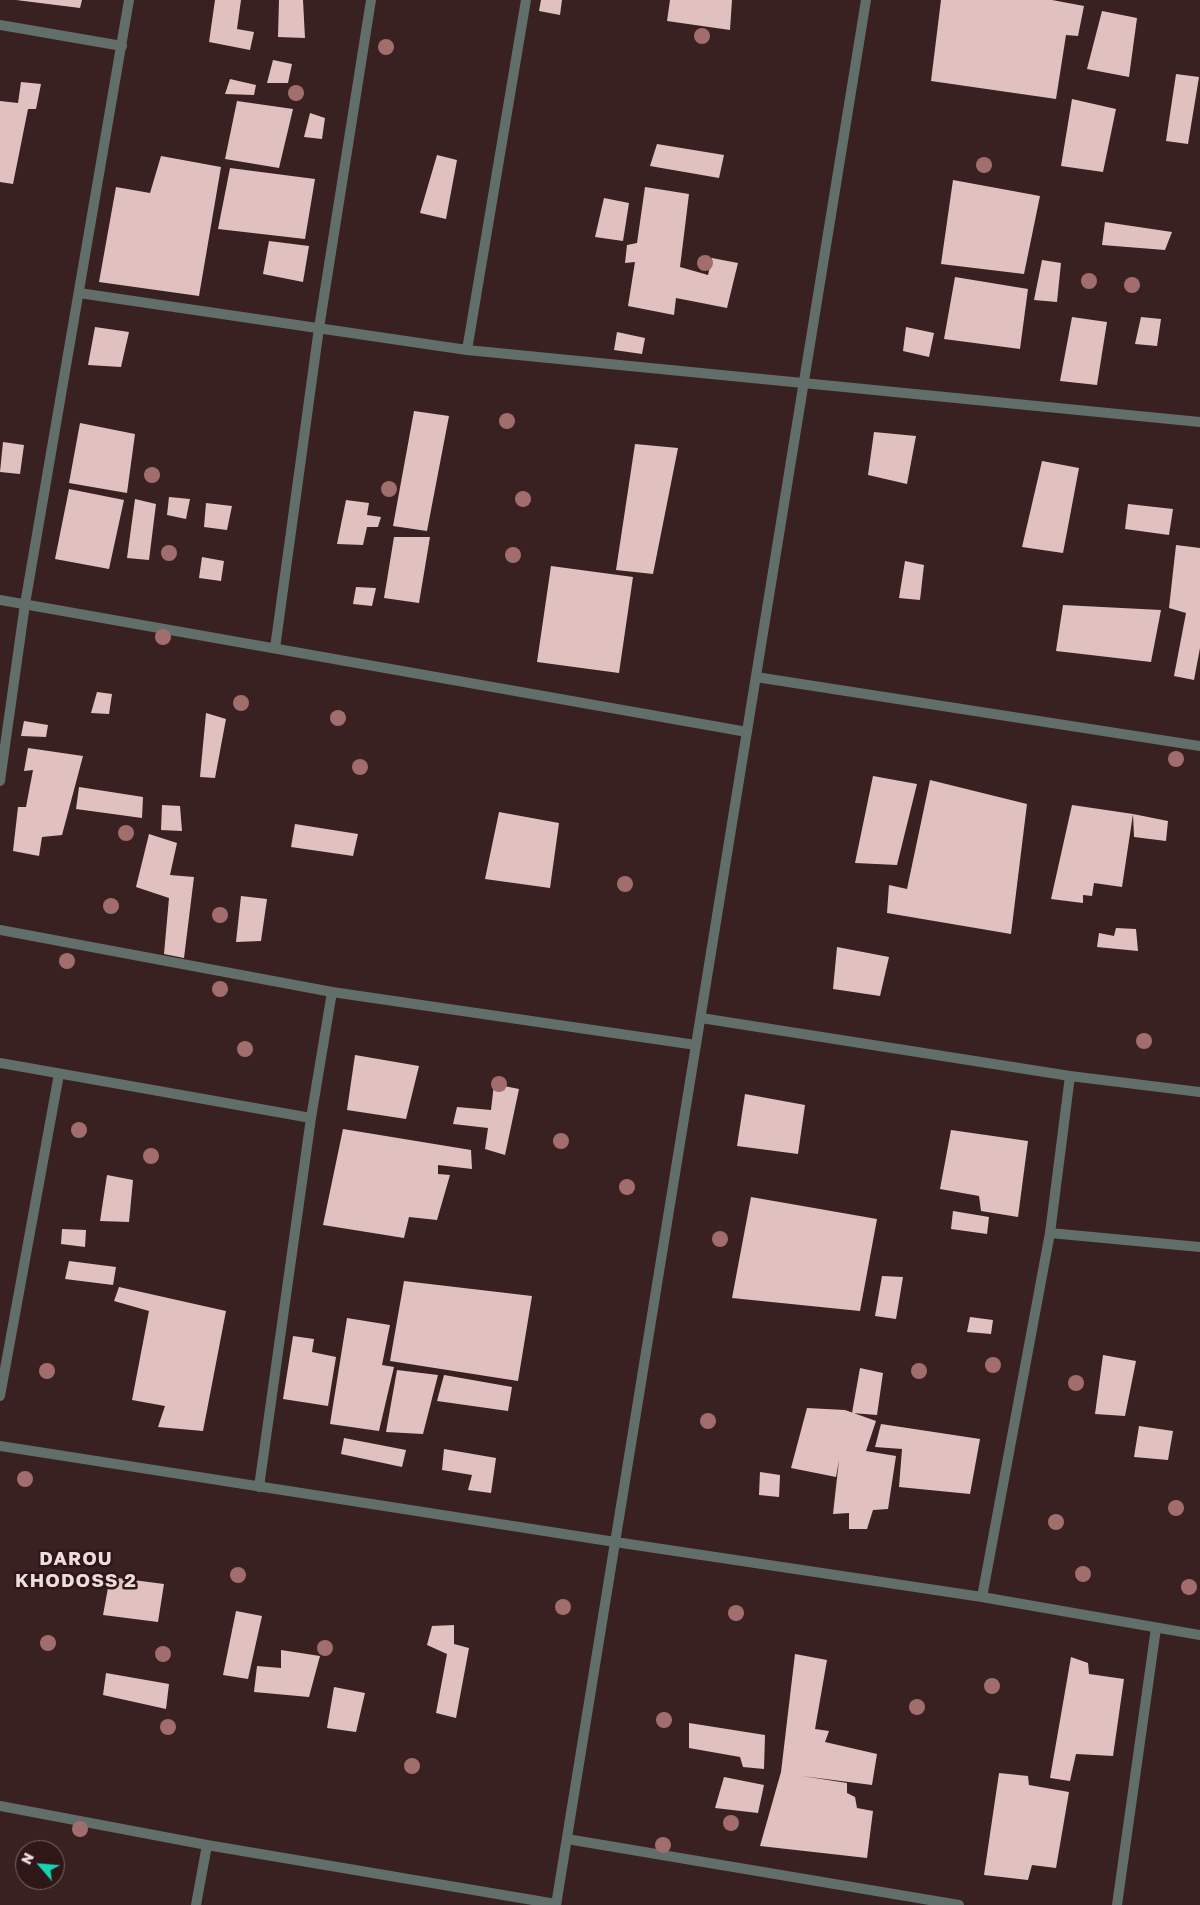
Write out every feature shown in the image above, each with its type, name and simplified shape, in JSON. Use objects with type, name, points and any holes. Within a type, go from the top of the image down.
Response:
[{"type":"street","points":[[0,781],[25,604],[129,0]]},
{"type":"street","points":[[275,648],[319,328],[371,0]]},
{"type":"street","points":[[466,350],[526,0]]},
{"type":"street","points":[[0,1806],[207,1845],[556,1904],[866,0]]},
{"type":"street","points":[[0,25],[122,46]]},
{"type":"street","points":[[80,293],[466,350],[1200,422]]},
{"type":"street","points":[[0,600],[747,732]]},
{"type":"street","points":[[756,676],[1200,746]]},
{"type":"street","points":[[0,930],[332,992],[696,1045]]},
{"type":"street","points":[[259,1487],[332,992]]},
{"type":"street","points":[[701,1018],[1070,1076],[1200,1092]]},
{"type":"street","points":[[0,1063],[312,1118]]},
{"type":"street","points":[[0,1396],[59,1074]]},
{"type":"street","points":[[982,1596],[1050,1233],[1070,1076]]},
{"type":"street","points":[[1050,1233],[1200,1247]]},
{"type":"street","points":[[0,1446],[615,1542],[982,1596],[1200,1635]]},
{"type":"street","points":[[1117,1905],[1156,1628]]},
{"type":"street","points":[[567,1839],[959,1905]]},
{"type":"street","points":[[196,1905],[207,1845]]},
{"type":"building","points":[[16,0],[82,0],[80,8]]},
{"type":"building","points":[[215,0],[241,0],[237,29],[254,32],[250,50],[209,42]]},
{"type":"building","points":[[279,0],[303,0],[305,38],[278,37]]},
{"type":"building","points":[[541,0],[562,0],[560,15],[539,11]]},
{"type":"building","points":[[670,0],[732,0],[730,30],[667,21]]},
{"type":"building","points":[[941,0],[1052,0],[1084,6],[1078,36],[1066,35],[1056,99],[931,81]]},
{"type":"building","points":[[1102,11],[1137,18],[1129,77],[1087,69]]},
{"type":"building","points":[[273,60],[292,64],[288,83],[267,83]]},
{"type":"building","points":[[1176,74],[1199,77],[1188,144],[1166,141]]},
{"type":"building","points":[[230,79],[256,85],[254,95],[225,94]]},
{"type":"building","points":[[21,82],[41,84],[36,109],[28,109],[13,184],[0,182],[0,101],[18,103]]},
{"type":"building","points":[[1072,99],[1116,109],[1103,172],[1061,166]]},
{"type":"building","points":[[237,101],[293,109],[279,168],[225,159]]},
{"type":"building","points":[[310,113],[325,118],[322,139],[304,137]]},
{"type":"building","points":[[657,144],[724,155],[719,178],[650,166]]},
{"type":"building","points":[[437,155],[457,160],[446,219],[420,213]]},
{"type":"building","points":[[161,156],[221,167],[199,296],[99,282],[116,187],[150,193]]},
{"type":"building","points":[[230,168],[315,179],[305,239],[218,229]]},
{"type":"building","points":[[953,180],[1040,196],[1024,274],[941,264]]},
{"type":"building","points":[[645,187],[689,194],[680,267],[708,275],[712,258],[738,263],[727,308],[676,298],[674,315],[628,306],[635,262],[625,263],[627,245],[637,243]]},
{"type":"building","points":[[604,198],[629,203],[623,241],[595,237]]},
{"type":"building","points":[[1105,222],[1172,232],[1165,250],[1102,245]]},
{"type":"building","points":[[269,241],[309,246],[303,282],[263,274]]},
{"type":"building","points":[[1042,260],[1061,263],[1057,302],[1034,300]]},
{"type":"building","points":[[955,277],[1028,289],[1020,349],[944,339]]},
{"type":"building","points":[[1072,317],[1107,322],[1097,385],[1060,381]]},
{"type":"building","points":[[1141,317],[1161,319],[1157,346],[1135,344]]},
{"type":"building","points":[[95,327],[129,332],[121,367],[88,365]]},
{"type":"building","points":[[906,327],[934,333],[929,357],[903,351]]},
{"type":"building","points":[[617,332],[645,338],[642,354],[614,350]]},
{"type":"building","points":[[414,411],[449,416],[427,531],[393,526]]},
{"type":"building","points":[[80,423],[135,434],[127,493],[69,483]]},
{"type":"building","points":[[874,432],[916,436],[907,484],[868,475]]},
{"type":"building","points":[[3,442],[24,445],[20,474],[0,472]]},
{"type":"building","points":[[635,444],[678,448],[653,574],[616,570]]},
{"type":"building","points":[[1042,461],[1079,468],[1063,553],[1022,547]]},
{"type":"building","points":[[69,489],[124,500],[109,569],[55,559]]},
{"type":"building","points":[[169,497],[190,499],[186,519],[167,515]]},
{"type":"building","points":[[135,499],[156,504],[149,560],[127,558]]},
{"type":"building","points":[[346,500],[369,503],[367,515],[381,517],[378,527],[367,527],[363,545],[337,544]]},
{"type":"building","points":[[206,503],[232,506],[227,530],[204,527]]},
{"type":"building","points":[[1128,504],[1173,509],[1169,535],[1125,529]]},
{"type":"building","points":[[394,537],[430,537],[419,603],[384,598]]},
{"type":"building","points":[[1176,545],[1200,548],[1200,648],[1194,680],[1174,676],[1186,613],[1169,608]]},
{"type":"building","points":[[202,557],[224,561],[221,581],[199,578]]},
{"type":"building","points":[[905,561],[924,565],[920,600],[899,598]]},
{"type":"building","points":[[551,566],[633,577],[619,673],[537,662]]},
{"type":"building","points":[[356,587],[376,588],[372,606],[353,604]]},
{"type":"building","points":[[1063,605],[1161,610],[1151,662],[1056,651]]},
{"type":"building","points":[[97,692],[112,694],[109,714],[91,713]]},
{"type":"building","points":[[206,713],[226,719],[215,778],[200,777]]},
{"type":"building","points":[[24,721],[48,725],[46,737],[21,736]]},
{"type":"building","points":[[28,748],[83,756],[62,835],[42,837],[39,856],[13,851],[18,807],[26,807],[33,770],[24,771]]},
{"type":"building","points":[[873,776],[917,784],[897,865],[855,863]]},
{"type":"building","points":[[930,780],[1027,804],[1011,934],[887,913],[889,885],[907,889]]},
{"type":"building","points":[[79,787],[143,797],[142,818],[76,809]]},
{"type":"building","points":[[162,805],[180,806],[182,831],[161,830]]},
{"type":"building","points":[[1072,805],[1133,814],[1122,887],[1094,883],[1092,896],[1083,895],[1083,903],[1051,899]]},
{"type":"building","points":[[499,812],[559,823],[550,888],[485,879]]},
{"type":"building","points":[[1133,814],[1168,821],[1166,841],[1134,837]]},
{"type":"building","points":[[295,824],[358,834],[353,856],[291,847]]},
{"type":"building","points":[[149,834],[177,843],[170,875],[194,877],[184,958],[164,954],[169,898],[136,887]]},
{"type":"building","points":[[241,896],[267,899],[261,941],[236,942]]},
{"type":"building","points":[[1116,928],[1136,929],[1138,951],[1097,947],[1099,933],[1114,936]]},
{"type":"building","points":[[837,947],[889,957],[880,996],[833,989]]},
{"type":"building","points":[[355,1055],[419,1066],[406,1119],[347,1110]]},
{"type":"building","points":[[494,1084],[519,1089],[505,1155],[485,1149],[488,1128],[453,1124],[457,1107],[491,1110]]},
{"type":"building","points":[[745,1094],[805,1105],[798,1154],[737,1146]]},
{"type":"building","points":[[343,1129],[471,1150],[472,1169],[438,1165],[438,1174],[450,1175],[437,1220],[409,1217],[404,1238],[323,1225]]},
{"type":"building","points":[[951,1130],[1028,1141],[1018,1217],[981,1211],[979,1196],[940,1189]]},
{"type":"building","points":[[107,1175],[133,1180],[129,1222],[100,1221]]},
{"type":"building","points":[[751,1197],[877,1219],[860,1311],[732,1298]]},
{"type":"building","points":[[953,1211],[989,1217],[987,1234],[951,1229]]},
{"type":"building","points":[[62,1229],[86,1230],[85,1247],[61,1244]]},
{"type":"building","points":[[69,1261],[116,1267],[113,1285],[65,1279]]},
{"type":"building","points":[[882,1276],[903,1277],[896,1319],[875,1316]]},
{"type":"building","points":[[404,1281],[532,1296],[518,1381],[390,1361]]},
{"type":"building","points":[[119,1287],[226,1311],[203,1431],[158,1427],[165,1406],[132,1400],[149,1311],[114,1301]]},
{"type":"building","points":[[970,1317],[993,1320],[991,1334],[967,1332]]},
{"type":"building","points":[[347,1318],[390,1325],[382,1365],[394,1367],[379,1431],[330,1424]]},
{"type":"building","points":[[293,1336],[314,1339],[312,1352],[336,1357],[328,1406],[283,1399]]},
{"type":"building","points":[[1103,1355],[1136,1361],[1125,1416],[1095,1414]]},
{"type":"building","points":[[860,1368],[883,1373],[877,1415],[852,1413]]},
{"type":"building","points":[[397,1370],[438,1375],[423,1434],[386,1432]]},
{"type":"building","points":[[444,1375],[512,1387],[508,1411],[437,1401]]},
{"type":"building","points":[[807,1408],[845,1410],[876,1421],[866,1451],[896,1456],[888,1509],[873,1510],[867,1529],[849,1529],[849,1513],[833,1514],[839,1460],[836,1477],[791,1468]]},
{"type":"building","points":[[881,1424],[980,1439],[970,1494],[899,1487],[902,1449],[875,1447]]},
{"type":"building","points":[[1139,1426],[1173,1431],[1168,1460],[1134,1457]]},
{"type":"building","points":[[344,1438],[406,1450],[402,1467],[341,1454]]},
{"type":"building","points":[[444,1449],[496,1458],[491,1493],[468,1490],[472,1475],[442,1470]]},
{"type":"building","points":[[760,1472],[780,1475],[779,1497],[759,1495]]},
{"type":"building","points":[[110,1577],[164,1584],[158,1622],[103,1615]]},
{"type":"building","points":[[236,1611],[262,1616],[248,1679],[223,1675]]},
{"type":"building","points":[[454,1625],[454,1644],[469,1648],[456,1718],[436,1713],[447,1654],[427,1645],[432,1626]]},
{"type":"building","points":[[281,1650],[320,1656],[309,1697],[254,1692],[257,1666],[281,1668]]},
{"type":"building","points":[[795,1654],[827,1660],[815,1729],[829,1731],[825,1742],[877,1754],[872,1785],[802,1776],[847,1783],[847,1793],[855,1797],[857,1808],[873,1811],[867,1858],[760,1846],[781,1772]]},
{"type":"building","points":[[1071,1657],[1088,1663],[1089,1674],[1124,1679],[1113,1756],[1076,1754],[1070,1781],[1050,1778]]},
{"type":"building","points":[[106,1673],[169,1684],[166,1709],[103,1695]]},
{"type":"building","points":[[334,1687],[365,1693],[356,1732],[327,1728]]},
{"type":"building","points":[[689,1723],[765,1735],[764,1769],[743,1767],[740,1757],[689,1748]]},
{"type":"building","points":[[999,1773],[1028,1776],[1029,1785],[1069,1792],[1056,1868],[1032,1865],[1028,1880],[984,1875]]},
{"type":"building","points":[[724,1777],[764,1785],[758,1813],[715,1808]]},
{"type":"district","name":"DAROU KHODOSS 2","points":[[76,1570]]}]
